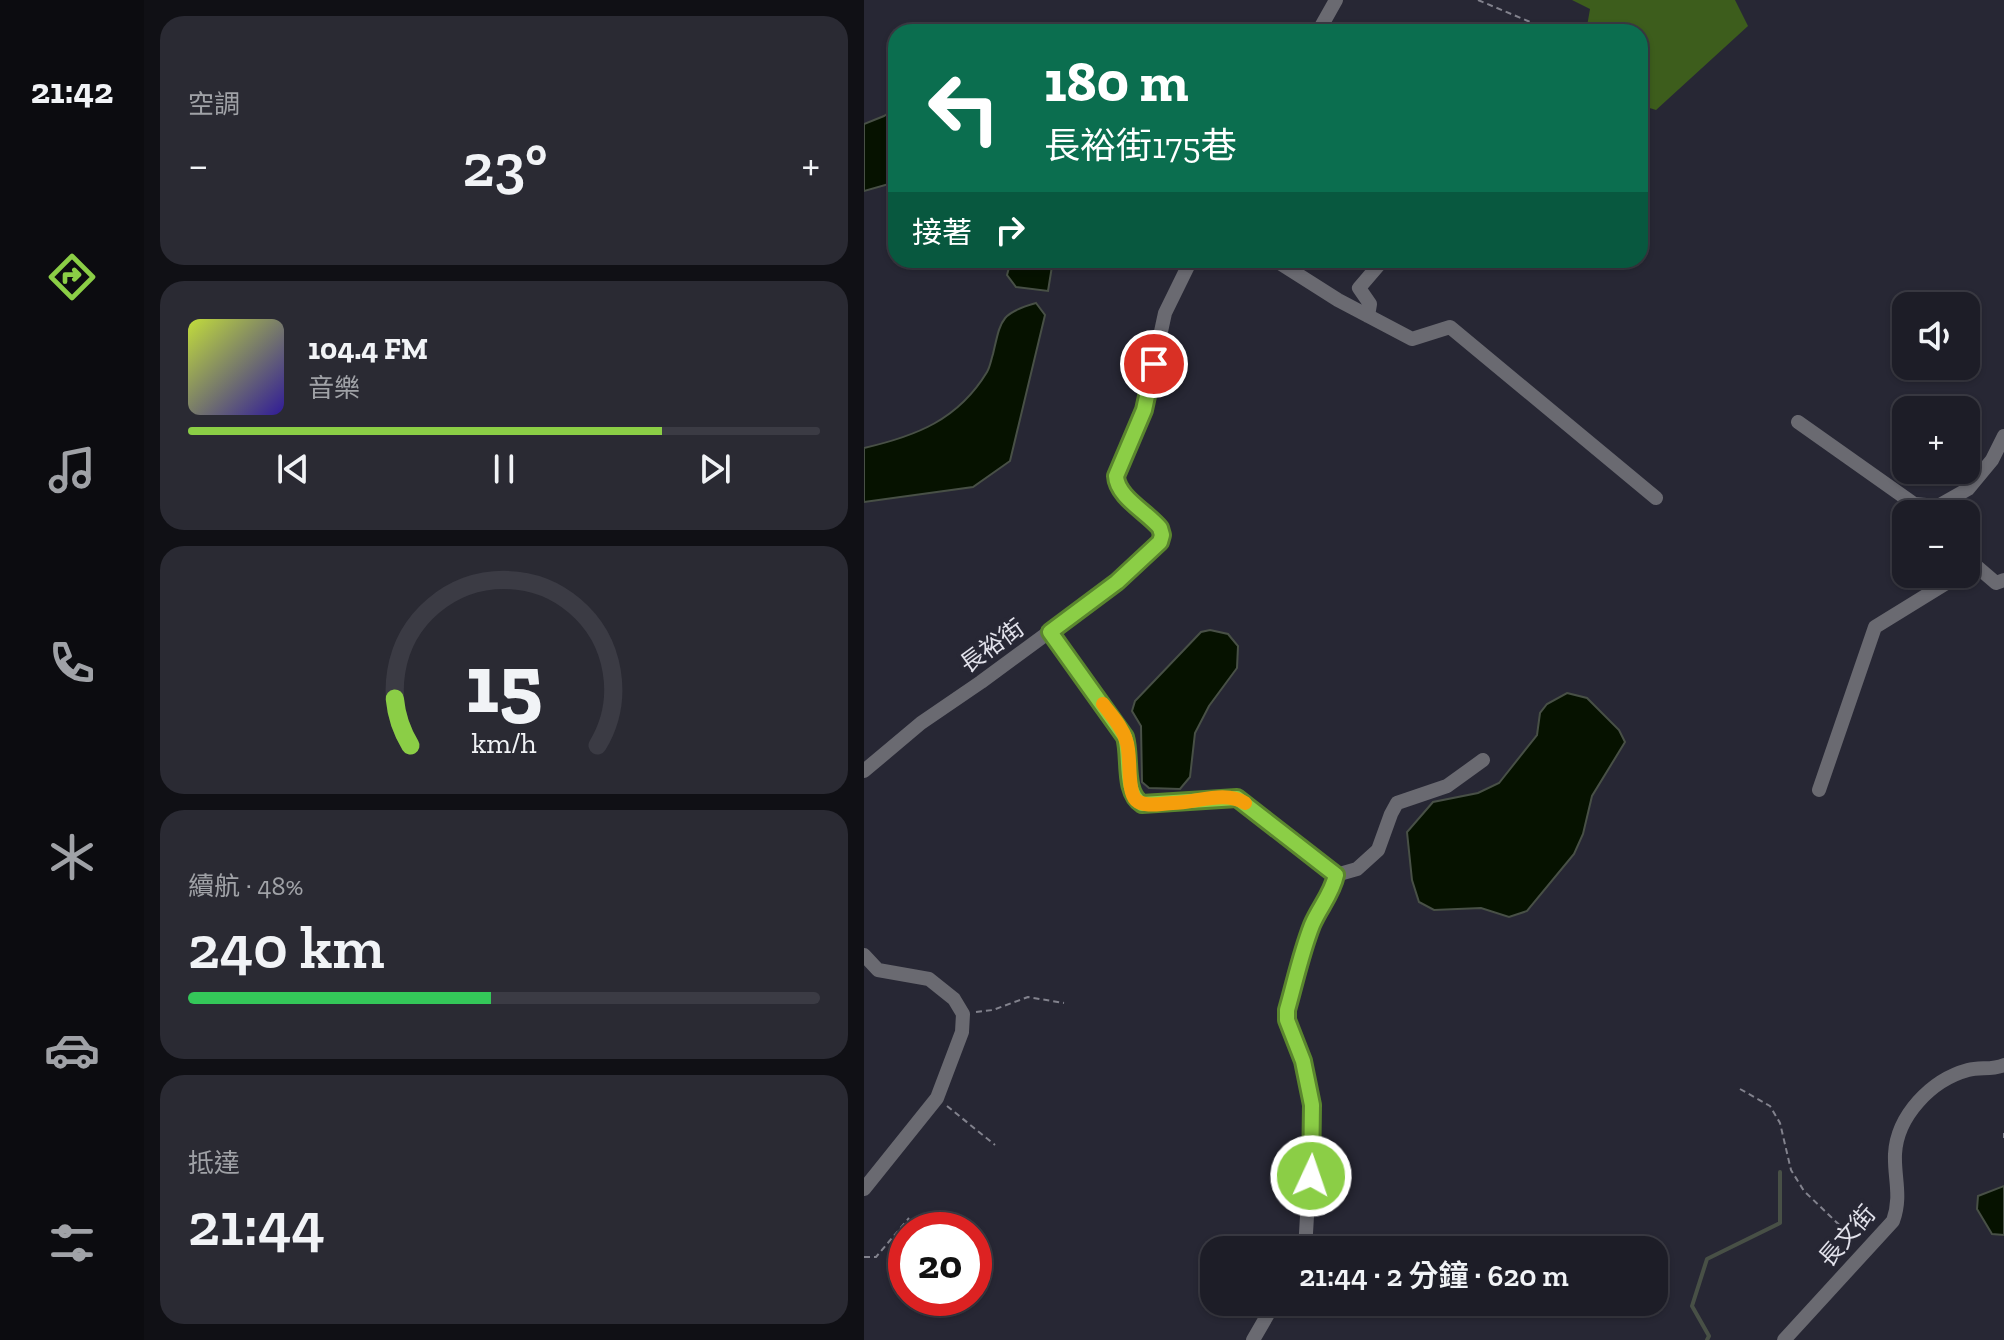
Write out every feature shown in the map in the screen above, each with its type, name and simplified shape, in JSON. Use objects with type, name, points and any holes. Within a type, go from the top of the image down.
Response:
[{"type":"street","points":[[1322,24],[1336,0]]},
{"type":"street","name":"長裕街","points":[[864,771],[921,723],[1117,582],[1160,542],[1160,528],[1116,484],[1116,476],[1144,410],[1165,313],[1187,268]]},
{"type":"street","points":[[1288,268],[1412,339],[1450,327],[1656,498]]},
{"type":"street","points":[[1368,316],[1370,304],[1359,288],[1376,268]]},
{"type":"street","points":[[1798,422],[1914,504],[1938,506],[1968,489],[1992,460],[2004,436]]},
{"type":"street","points":[[1980,569],[1996,583],[2004,580]]},
{"type":"street","points":[[1819,790],[1875,627],[1938,588]]},
{"type":"street","points":[[1050,632],[1125,737],[1129,749],[1132,792],[1136,800],[1142,804],[1237,798],[1336,875]]},
{"type":"street","points":[[1336,875],[1357,869],[1378,850],[1397,803],[1447,786],[1483,760]]},
{"type":"street","points":[[1306,1236],[1314,1121],[1303,1061],[1287,1020],[1287,1010],[1305,942],[1334,886],[1336,875]]},
{"type":"street","points":[[864,955],[878,970],[929,979],[954,999],[963,1014],[962,1032],[937,1098],[864,1189]]},
{"type":"street","name":"長文街","points":[[1784,1340],[1893,1221],[1899,1204],[1895,1153],[1899,1129],[1916,1104],[1938,1085],[1963,1071],[2004,1065]]},
{"type":"street","points":[[1253,1340],[1267,1316]]},
{"type":"path","points":[[1478,0],[1535,24]]},
{"type":"path","points":[[963,1014],[993,1010],[1028,997],[1064,1003]]},
{"type":"path","points":[[1740,1089],[1770,1106],[1780,1123],[1791,1170],[1804,1191],[1865,1249]]},
{"type":"path","points":[[937,1098],[995,1145]]},
{"type":"path","points":[[864,1257],[876,1257],[888,1243]]},
{"type":"green space","points":[[1572,0],[1735,0],[1748,26],[1656,110],[1648,108],[1648,24],[1587,24],[1590,9]]},
{"type":"shaded area","points":[[888,113],[888,184],[864,191],[864,124]]},
{"type":"shaded area","points":[[1009,268],[1052,268],[1048,291],[1016,287],[1007,275]]},
{"type":"shaded area","points":[[1036,303],[1045,315],[1010,461],[973,487],[864,502],[864,448],[901,438],[949,414],[976,389],[988,370],[1004,320],[1015,310]]},
{"type":"shaded area","points":[[1210,630],[1228,634],[1238,646],[1237,668],[1209,706],[1195,733],[1190,777],[1180,789],[1149,788],[1142,782],[1141,726],[1132,711],[1135,701],[1201,632]]},
{"type":"shaded area","points":[[1567,693],[1587,698],[1619,730],[1625,742],[1592,796],[1583,834],[1574,854],[1527,911],[1509,917],[1481,908],[1434,910],[1419,902],[1412,880],[1407,832],[1433,802],[1478,793],[1499,783],[1537,735],[1540,713],[1547,704]]},
{"type":"shaded area","points":[[2004,1186],[2004,1235],[1992,1234],[1977,1209],[1978,1196]]},
{"type":"waterway","points":[[1707,1340],[1709,1336],[1692,1306],[1707,1259],[1780,1223],[1780,1172]]},
{"type":"slow traffic","points":[[1103,704],[1125,737],[1129,749],[1132,792],[1136,800],[1142,804],[1186,803],[1229,797],[1245,803]]},
{"type":"route","points":[[1154,364],[1144,410],[1118,467],[1116,484],[1160,528],[1160,542],[1117,582],[1050,632],[1121,728],[1129,749],[1132,792],[1136,800],[1142,804],[1237,798],[1336,875],[1334,886],[1305,942],[1287,1010],[1287,1020],[1303,1061],[1312,1105],[1311,1176]]}]
